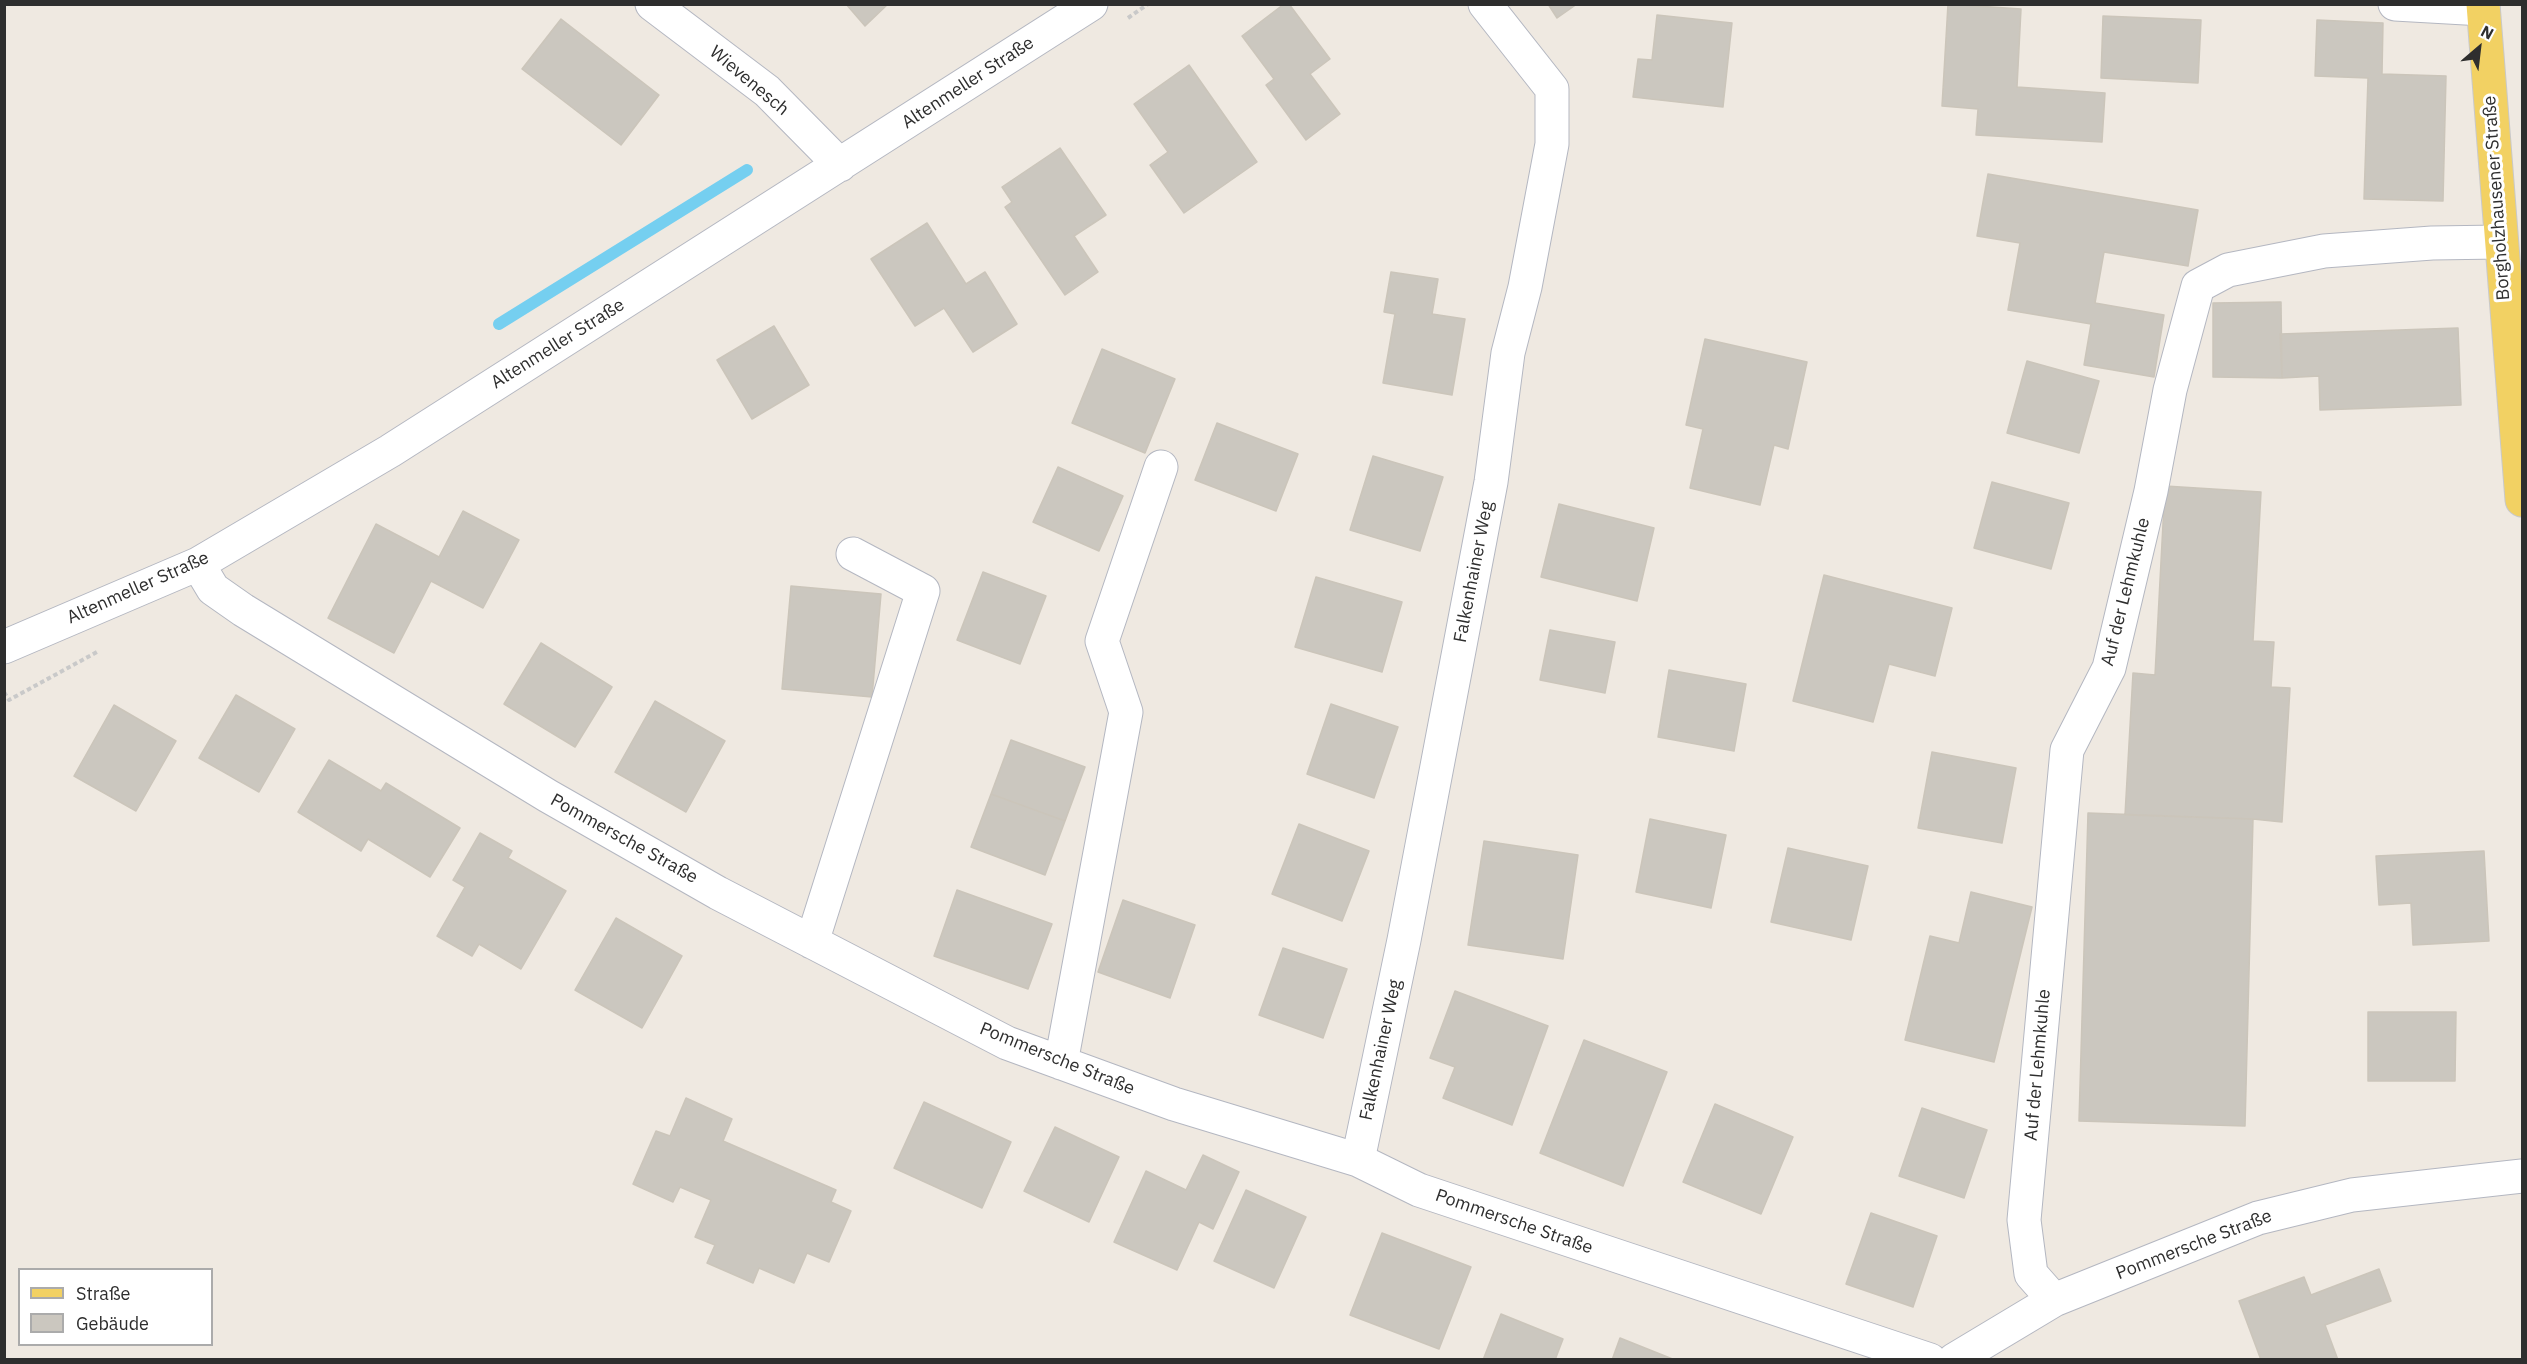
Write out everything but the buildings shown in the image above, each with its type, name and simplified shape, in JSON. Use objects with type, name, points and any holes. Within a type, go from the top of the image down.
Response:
[{"type":"main road","name":"Borgholzhausener Straße","points":[[2483,7],[2500,242],[2523,500]]},
{"type":"street","name":"Wievenesch","points":[[652,4],[767,91],[840,165]]},
{"type":"street","name":"Altenmeller Straße","points":[[4,647],[198,564],[390,451],[1091,4]]},
{"type":"street","name":"Falkenhainer Weg","points":[[1358,1160],[1407,929],[1491,482],[1508,353],[1525,287],[1552,144],[1552,89],[1485,4]]},
{"type":"street","points":[[2395,4],[2483,7]]},
{"type":"street","name":"Auf der Lehmkuhle","points":[[2054,1300],[2031,1274],[2024,1220],[2067,750],[2109,668],[2151,491],[2170,390],[2198,286],[2228,270],[2324,251],[2432,243],[2500,242]]},
{"type":"street","points":[[1061,1063],[1126,712],[1102,641],[1161,467]]},
{"type":"street","points":[[812,942],[923,591],[853,554]]},
{"type":"street","name":"Pommersche Straße","points":[[198,564],[213,589],[243,610],[548,796],[812,942],[1007,1043],[1174,1104],[1358,1160],[1419,1190],[1930,1359]]},
{"type":"street","name":"Pommersche Straße","points":[[1954,1359],[2054,1300],[2258,1218],[2352,1195],[2523,1176]]},
{"type":"waterway","points":[[499,324],[747,170]]}]
